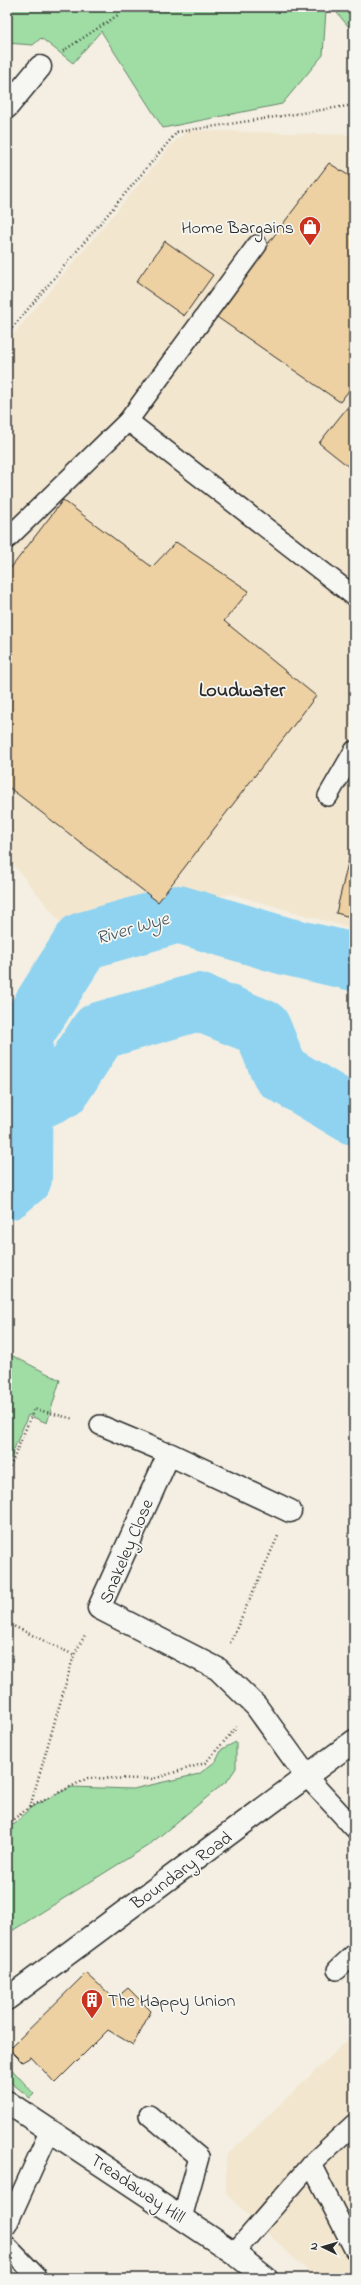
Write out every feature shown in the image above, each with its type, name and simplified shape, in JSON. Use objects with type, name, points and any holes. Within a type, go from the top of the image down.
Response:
[{"type":"street","points":[[9,99],[40,67]]},
{"type":"street","points":[[169,1454],[290,1511]]},
{"type":"street","name":"Snakeley Close","points":[[169,1454],[99,1608],[218,1669],[256,1706],[307,1777]]},
{"type":"street","name":"Boundary Road","points":[[7,1999],[354,1741]]},
{"type":"street","name":"Treadaway Hill","points":[[7,2102],[234,2253],[266,2278]]},
{"type":"lane","points":[[7,539],[128,421],[257,245]]},
{"type":"lane","points":[[128,421],[354,596]]},
{"type":"lane","points":[[328,796],[354,751]]},
{"type":"lane","points":[[100,1425],[169,1454]]},
{"type":"lane","points":[[307,1777],[354,1828]]},
{"type":"lane","points":[[337,1970],[354,1954]]},
{"type":"lane","points":[[150,2115],[199,2156],[182,2218]]},
{"type":"lane","points":[[234,2253],[311,2164],[354,2124]]},
{"type":"lane","points":[[7,2224],[50,2130]]},
{"type":"lane","points":[[311,2164],[354,2249]]},
{"type":"lane","points":[[7,2246],[38,2278]]},
{"type":"path","points":[[40,67],[118,15]]},
{"type":"path","points":[[7,334],[177,132],[354,105]]},
{"type":"path","points":[[7,1474],[34,1409],[100,1425]]},
{"type":"path","points":[[218,1669],[290,1511]]},
{"type":"path","points":[[30,1807],[74,1655],[99,1608]]},
{"type":"path","points":[[7,1623],[74,1655]]},
{"type":"path","points":[[7,1824],[30,1807],[88,1778],[154,1779],[205,1763],[256,1706]]},
{"type":"shaded area","points":[[188,130],[354,135],[354,929],[231,894],[173,908],[79,940],[62,924],[7,857],[7,342],[173,143]]},
{"type":"shaded area","points":[[354,2034],[354,2278],[315,2278],[226,2194],[226,2156]]},
{"type":"green space","points":[[7,7],[323,7],[326,10],[323,55],[282,104],[163,128],[101,31],[73,63],[41,38],[33,45],[7,43]]},
{"type":"green space","points":[[332,7],[354,7],[354,33]]},
{"type":"green space","points":[[7,1353],[60,1380],[47,1423],[28,1415],[7,1466]]},
{"type":"green space","points":[[236,1742],[236,1768],[228,1780],[149,1845],[7,1934],[7,1825],[15,1824],[30,1808],[71,1787],[133,1789],[199,1774],[216,1761],[222,1749]]},
{"type":"green space","points":[[7,2064],[34,2094],[30,2098],[7,2079]]},
{"type":"building","name":"Home Bargains","points":[[329,163],[354,179],[354,384],[340,402],[214,315]]},
{"type":"building","points":[[165,241],[213,275],[184,316],[136,282]]},
{"type":"building","points":[[354,399],[354,471],[319,443]]},
{"type":"building","points":[[63,500],[152,567],[176,542],[249,591],[224,621],[316,696],[158,902],[7,786],[7,573]]},
{"type":"building","points":[[354,838],[354,918],[336,913]]},
{"type":"building","name":"The Happy Union","points":[[86,1973],[115,1999],[128,1988],[151,2011],[133,2045],[108,2030],[55,2083],[31,2057],[22,2062],[9,2049]]},
{"type":"waterway","name":"River Wye","points":[[7,1191],[23,1178],[24,1035],[83,941],[178,914],[285,946],[354,962]]},
{"type":"waterway","points":[[24,1107],[61,1090],[99,1031],[198,1002],[262,1028],[280,1072],[354,1116]]},
{"type":"place","name":"Home Bargains","points":[[310,246]]},
{"type":"place","name":"The Happy Union","points":[[92,2020]]},
{"type":"district","name":"Loudwater","points":[[242,689]]}]
